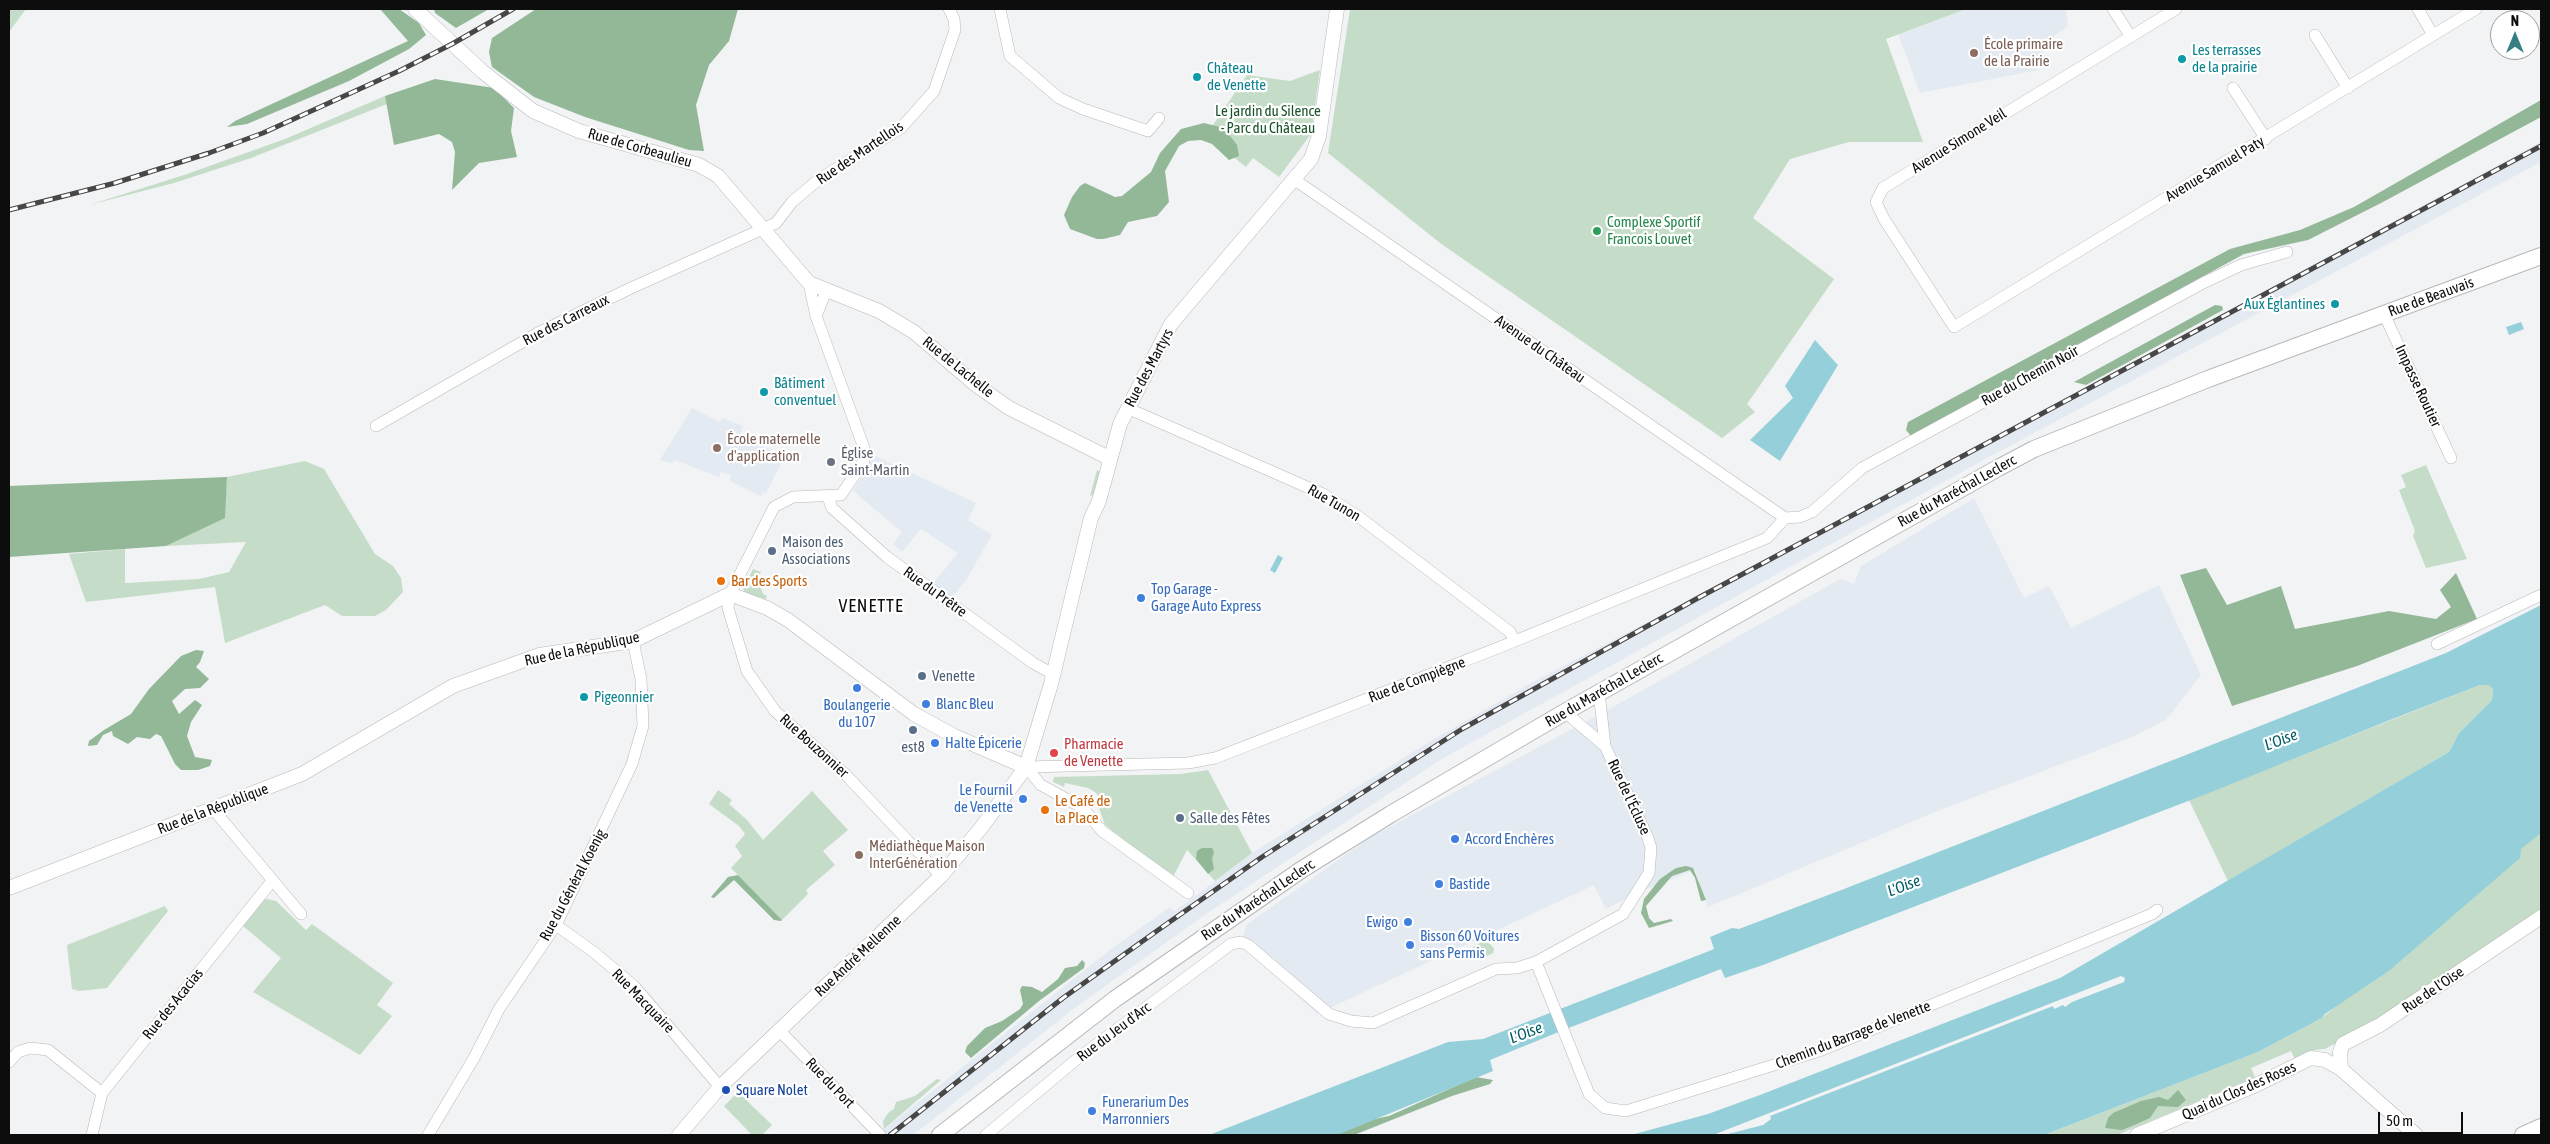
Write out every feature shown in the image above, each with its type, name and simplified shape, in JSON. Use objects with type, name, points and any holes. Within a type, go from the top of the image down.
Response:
[{"type":"main road","name":"Rue de Beauvais","points":[[2321,337],[2541,256]]},
{"type":"main road","name":"Rue du Maréchal Leclerc","points":[[940,1135],[1072,1031],[1234,915],[1384,818],[1565,712],[2034,449],[2208,379],[2321,337]]},
{"type":"main road","points":[[2523,1135],[2541,1127]]},
{"type":"street","name":"Rue de Corbeaulieu","points":[[415,9],[483,72],[534,111],[579,131],[699,165],[718,176],[807,281],[816,316],[864,448],[864,460],[841,495],[793,497],[774,507],[730,594]]},
{"type":"street","name":"Rue des Martellois","points":[[764,230],[776,223],[792,202],[818,180],[901,128],[934,90],[955,30],[951,9]]},
{"type":"street","points":[[1000,9],[1010,56],[1059,98],[1083,109],[1148,132],[1159,118]]},
{"type":"street","name":"Rue des Martyrs","points":[[1026,767],[1053,674],[1091,518],[1099,501],[1110,458],[1127,408],[1171,324],[1311,159],[1320,136],[1337,9]]},
{"type":"street","points":[[2113,9],[2130,37]]},
{"type":"street","name":"Avenue Simone Veil","points":[[1954,328],[1884,219],[1876,202],[1883,188],[2176,9]]},
{"type":"street","points":[[2418,9],[2434,35]]},
{"type":"street","name":"Avenue Samuel Paty","points":[[1954,328],[2476,9]]},
{"type":"street","points":[[2315,35],[2348,88]]},
{"type":"street","points":[[2233,88],[2266,139]]},
{"type":"street","name":"Avenue du Château","points":[[1295,180],[1786,518]]},
{"type":"street","name":"Rue des Carreaux","points":[[376,426],[538,333],[631,288],[764,230]]},
{"type":"street","name":"Rue du Chemin Noir","points":[[1786,518],[1800,517],[1812,512],[1862,468],[2203,283],[2241,265],[2287,252]]},
{"type":"street","name":"Rue de Lachelle","points":[[807,281],[879,312],[914,332],[976,385],[1009,408],[1110,458]]},
{"type":"street","points":[[816,316],[827,289]]},
{"type":"street","name":"Impasse Routier","points":[[2384,314],[2451,458]]},
{"type":"street","name":"Rue Tunon","points":[[1127,408],[1323,494],[1360,517],[1510,632],[1514,641]]},
{"type":"street","name":"Rue du Prêtre","points":[[828,497],[832,508],[887,557],[1033,663],[1053,674]]},
{"type":"street","name":"Rue de Compiègne","points":[[1026,767],[1188,762],[1215,758],[1514,641],[1768,538],[1786,518]]},
{"type":"street","points":[[730,594],[767,608],[788,620],[914,714],[954,736],[1026,767],[1041,785],[1083,808],[1102,831],[1188,892]]},
{"type":"street","name":"Rue de la République","points":[[9,888],[302,774],[453,686],[539,655],[567,649],[633,641],[730,594]]},
{"type":"street","name":"Rue Bouzonnier","points":[[730,594],[728,608],[751,680],[786,723],[846,774],[941,876]]},
{"type":"street","points":[[2437,644],[2541,595]]},
{"type":"street","name":"Rue du Général Koenig","points":[[428,1135],[474,1058],[499,1009],[556,925],[601,833],[641,740],[643,726],[641,679],[633,641]]},
{"type":"street","points":[[1600,692],[1605,746]]},
{"type":"street","name":"Rue de l'Écluse","points":[[1248,945],[1329,1014],[1351,1021],[1373,1023],[1496,969],[1517,968],[1536,962],[1623,914],[1649,873],[1651,848],[1605,746],[1565,712]]},
{"type":"street","points":[[1588,732],[1603,723]]},
{"type":"street","name":"Rue André Mellenne","points":[[679,1135],[720,1087],[941,876],[987,820],[1026,767]]},
{"type":"street","points":[[212,809],[301,914]]},
{"type":"street","name":"Rue des Acacias","points":[[92,1135],[102,1093],[272,881]]},
{"type":"street","name":"Chemin du Barrage de Venette","points":[[1536,962],[1584,1085],[1594,1101],[1605,1108],[1626,1111],[1822,1050],[2152,914],[2157,910]]},
{"type":"street","name":"Rue de l'Oise","points":[[2311,1058],[2380,1025],[2541,917]]},
{"type":"street","name":"Rue Macquaire","points":[[556,925],[595,953],[635,988],[720,1087]]},
{"type":"street","name":"Rue du Jeu d'Arc","points":[[986,1135],[1078,1059],[1231,944],[1241,942],[1248,945]]},
{"type":"street","name":"Rue du Port","points":[[780,1030],[880,1135]]},
{"type":"street","points":[[2341,1069],[2340,1052],[2343,1044]]},
{"type":"street","points":[[9,1062],[18,1052],[24,1050],[48,1050],[102,1093]]},
{"type":"street","name":"Quai du Clos des Roses","points":[[2137,1135],[2256,1085],[2311,1058],[2325,1060],[2341,1069],[2416,1135]]},
{"type":"shaded area","name":"École primaire de la Prairie","points":[[1966,9],[2066,9],[2068,26],[2055,35],[2046,45],[2038,70],[1920,93],[1898,34]]},
{"type":"shaded area","points":[[2541,142],[2541,162],[1978,463],[1440,760],[1206,914],[1080,1004],[913,1135],[877,1135],[1111,949],[1170,907],[1174,912],[1252,853],[1424,745],[1531,683],[1747,570]]},
{"type":"shaded area","name":"École maternelle d'application","points":[[692,408],[720,422],[722,418],[743,426],[740,435],[784,457],[766,493],[763,492],[761,496],[730,481],[731,475],[721,472],[719,477],[675,460],[672,463],[660,460]]},
{"type":"shaded area","points":[[871,454],[976,503],[968,520],[992,535],[966,580],[951,599],[932,585],[958,553],[921,529],[902,552],[893,544],[902,532],[853,491],[871,460]]},
{"type":"shaded area","points":[[1974,498],[2024,598],[2049,586],[2071,628],[2159,585],[2201,675],[2166,720],[2130,738],[1940,810],[1708,907],[1695,870],[1644,890],[1606,909],[1594,885],[1317,1014],[1242,944],[1246,925],[1371,837],[1604,712],[1840,579],[1854,584],[1861,566]]},
{"type":"green space","points":[[9,9],[26,9],[9,32]]},
{"type":"green space","points":[[380,9],[399,9],[419,23],[426,35],[409,49],[349,81],[247,124],[227,127],[235,121],[408,41]]},
{"type":"green space","points":[[434,9],[489,9],[456,28],[435,13]]},
{"type":"green space","points":[[536,9],[738,9],[729,41],[709,65],[696,105],[704,151],[689,150],[585,117],[534,97],[492,67],[489,52],[492,38]]},
{"type":"green space","name":"Complexe Sportif Francois Louvet","points":[[1350,9],[1966,9],[1886,39],[1923,142],[1849,142],[1790,159],[1753,218],[1834,279],[1747,404],[1755,412],[1722,438],[1440,243],[1328,153]]},
{"type":"green space","name":"Le jardin du Silence - Parc du Château","points":[[1320,70],[1311,134],[1279,177],[1253,158],[1246,167],[1206,135],[1247,75],[1290,81]]},
{"type":"green space","points":[[435,79],[494,88],[514,108],[511,131],[517,157],[479,163],[452,190],[455,152],[452,142],[439,134],[394,145],[385,96]]},
{"type":"green space","points":[[385,96],[387,104],[251,158],[174,183],[89,205],[184,175],[285,139]]},
{"type":"green space","points":[[2541,100],[2541,117],[2381,203],[2308,240],[2244,254],[1911,436],[1906,430],[1908,422],[2230,249],[2300,230],[2354,207]]},
{"type":"green space","points":[[1204,123],[1224,128],[1237,145],[1239,156],[1229,160],[1212,144],[1201,140],[1188,141],[1179,146],[1165,171],[1169,202],[1157,216],[1128,222],[1120,235],[1103,239],[1097,239],[1070,229],[1064,215],[1072,197],[1080,186],[1085,183],[1115,197],[1122,196],[1151,172],[1160,153],[1181,129]]},
{"type":"green space","points":[[2215,305],[2222,306],[2223,310],[2086,385],[2074,382]]},
{"type":"green space","points":[[305,461],[324,469],[375,554],[393,566],[401,578],[403,592],[386,610],[375,616],[342,616],[325,605],[225,643],[215,587],[86,602],[69,554],[125,549],[125,583],[199,579],[229,572],[246,542],[166,546],[224,518],[227,477]]},
{"type":"green space","points":[[2426,465],[2467,559],[2426,568],[2413,536],[2415,531],[2399,490],[2406,487],[2401,475]]},
{"type":"green space","points":[[1097,470],[1100,472],[1093,495],[1090,496]]},
{"type":"green space","points":[[227,477],[225,518],[166,546],[9,557],[9,486]]},
{"type":"green space","points":[[2206,568],[2227,605],[2281,586],[2295,629],[2389,611],[2436,619],[2451,607],[2440,590],[2456,573],[2477,619],[2357,666],[2232,706],[2180,575]]},
{"type":"green space","points":[[753,569],[761,572],[757,579],[763,594],[767,596],[766,599],[745,593],[743,588]]},
{"type":"green space","points":[[196,650],[204,651],[196,667],[209,679],[200,688],[185,689],[172,701],[179,714],[195,700],[202,705],[191,722],[187,736],[195,757],[212,760],[210,766],[198,770],[181,770],[175,764],[161,736],[156,734],[150,739],[137,737],[128,744],[113,736],[112,731],[103,735],[97,745],[88,746],[89,741],[131,714],[149,689],[181,656]]},
{"type":"green space","points":[[2480,685],[2488,685],[2493,689],[2492,700],[2459,733],[2449,752],[2228,881],[2189,800]]},
{"type":"green space","points":[[1208,770],[1252,853],[1215,881],[1187,850],[1173,877],[1177,882],[1105,825],[1099,808],[1105,803],[1095,792],[1088,788],[1065,783],[1064,787],[1053,782],[1054,777],[1181,774]]},
{"type":"green space","points":[[718,790],[732,800],[729,804],[747,820],[763,840],[812,791],[848,830],[823,851],[835,865],[806,890],[808,894],[782,920],[731,868],[742,856],[735,846],[745,834],[739,826],[709,804]]},
{"type":"green space","points":[[2541,831],[2541,911],[2382,1018],[2325,1049],[2315,1050],[2295,1059],[2291,1051],[2251,1068],[2255,1077],[2117,1135],[2044,1135],[2258,1052],[2322,1018]]},
{"type":"green space","points":[[1202,848],[1212,848],[1214,852],[1212,859],[1214,869],[1208,874],[1196,859],[1197,851]]},
{"type":"green space","points":[[1686,866],[1693,868],[1706,900],[1701,901],[1695,878],[1690,870],[1672,876],[1646,906],[1649,918],[1654,923],[1671,919],[1673,921],[1649,928],[1641,913],[1644,899],[1660,879],[1676,868]]},
{"type":"green space","points":[[738,875],[781,921],[774,920],[734,880],[714,898],[711,897],[728,877]]},
{"type":"green space","points":[[264,900],[276,901],[306,930],[312,924],[393,983],[377,1005],[392,1016],[360,1055],[253,992],[281,958],[243,926]]},
{"type":"green space","points":[[165,906],[168,911],[107,988],[79,991],[72,989],[67,945]]},
{"type":"green space","points":[[1483,941],[1488,942],[1494,948],[1493,953],[1487,956],[1476,953],[1472,948]]},
{"type":"green space","points":[[1082,960],[1085,963],[1084,968],[1039,1001],[971,1058],[965,1052],[967,1046],[985,1028],[1002,1021],[1020,1009],[1023,1004],[1020,990],[1022,986],[1032,987],[1042,992],[1058,979],[1065,968],[1077,966]]},
{"type":"green space","points":[[1476,1077],[1493,1080],[1490,1084],[1452,1096],[1354,1135],[1332,1135],[1370,1120],[1389,1116]]},
{"type":"green space","points":[[937,1079],[941,1080],[884,1129],[883,1121],[889,1112],[894,1109],[896,1102],[915,1096]]},
{"type":"green space","points":[[2178,1090],[2186,1100],[2178,1107],[2158,1106],[2150,1118],[2122,1130],[2105,1128],[2108,1118],[2113,1113],[2141,1101],[2159,1097],[2168,1100]]},
{"type":"green space","points":[[738,1092],[772,1125],[762,1135],[752,1135],[724,1106]]},
{"type":"water","points":[[2521,322],[2524,329],[2509,335],[2506,327]]},
{"type":"water","points":[[1815,340],[1838,365],[1780,461],[1750,440],[1793,398],[1785,386]]},
{"type":"water","points":[[1278,555],[1283,558],[1275,573],[1270,570]]},
{"type":"water","name":"L'Oise","points":[[2541,605],[2541,833],[2521,849],[2520,858],[2390,970],[2325,1014],[2322,1018],[2258,1052],[2044,1135],[1724,1135],[1763,1125],[1771,1119],[1770,1116],[2053,1006],[2054,1009],[2063,1005],[2065,1007],[2072,1002],[2124,982],[2125,978],[2121,976],[1713,1135],[1631,1135],[1708,1114],[1760,1095],[2060,978],[2449,752],[2459,733],[2492,700],[2493,689],[2488,685],[2480,685],[2214,791],[1763,965],[1725,978],[1721,969],[1566,1029],[1490,1060],[1493,1071],[1337,1135],[1209,1135],[1448,1042],[1483,1039],[1704,953],[1714,949],[1710,937],[1732,928],[1739,929],[1844,889],[2446,653]]},
{"type":"railway","points":[[9,210],[115,183],[209,153],[263,133],[399,71],[452,44],[513,9]]},
{"type":"railway","points":[[890,1135],[1063,998],[1161,928],[1262,857],[1462,729],[1698,598],[2541,146]]},
{"type":"place","name":"École primaire de la Prairie","points":[[1974,53]]},
{"type":"place","name":"Les terrasses de la prairie","points":[[2182,59]]},
{"type":"place","name":"Château de Venette","points":[[1197,77]]},
{"type":"place","name":"Complexe Sportif Francois Louvet","points":[[1597,231]]},
{"type":"place","name":"Aux Églantines","points":[[2335,304]]},
{"type":"place","name":"Bâtiment conventuel","points":[[764,392]]},
{"type":"place","name":"École maternelle d'application","points":[[717,448]]},
{"type":"place","name":"Église Saint-Martin","points":[[831,462]]},
{"type":"place","name":"Maison des Associations","points":[[772,551]]},
{"type":"place","name":"Bar des Sports","points":[[721,581]]},
{"type":"place","name":"Top Garage - Garage Auto Express","points":[[1141,598]]},
{"type":"place","name":"Venette","points":[[922,676]]},
{"type":"place","name":"Boulangerie du 107","points":[[857,688]]},
{"type":"place","name":"Pigeonnier","points":[[584,697]]},
{"type":"place","name":"Blanc Bleu","points":[[926,704]]},
{"type":"place","name":"est8","points":[[913,730]]},
{"type":"place","name":"Halte Épicerie","points":[[935,743]]},
{"type":"place","name":"Pharmacie de Venette","points":[[1054,753]]},
{"type":"place","name":"Le Fournil de Venette","points":[[1023,799]]},
{"type":"place","name":"Le Café de la Place","points":[[1045,810]]},
{"type":"place","name":"Salle des Fêtes","points":[[1180,818]]},
{"type":"place","name":"Accord Enchères","points":[[1455,839]]},
{"type":"place","name":"Médiathèque Maison InterGénération","points":[[859,855]]},
{"type":"place","name":"Bastide","points":[[1439,884]]},
{"type":"place","name":"Ewigo","points":[[1408,922]]},
{"type":"place","name":"Bisson 60 Voitures sans Permis","points":[[1410,945]]},
{"type":"place","name":"Square Nolet","points":[[726,1090]]},
{"type":"place","name":"Funerarium Des Marronniers","points":[[1092,1111]]},
{"type":"district","name":"VENETTE","points":[[871,606]]}]
